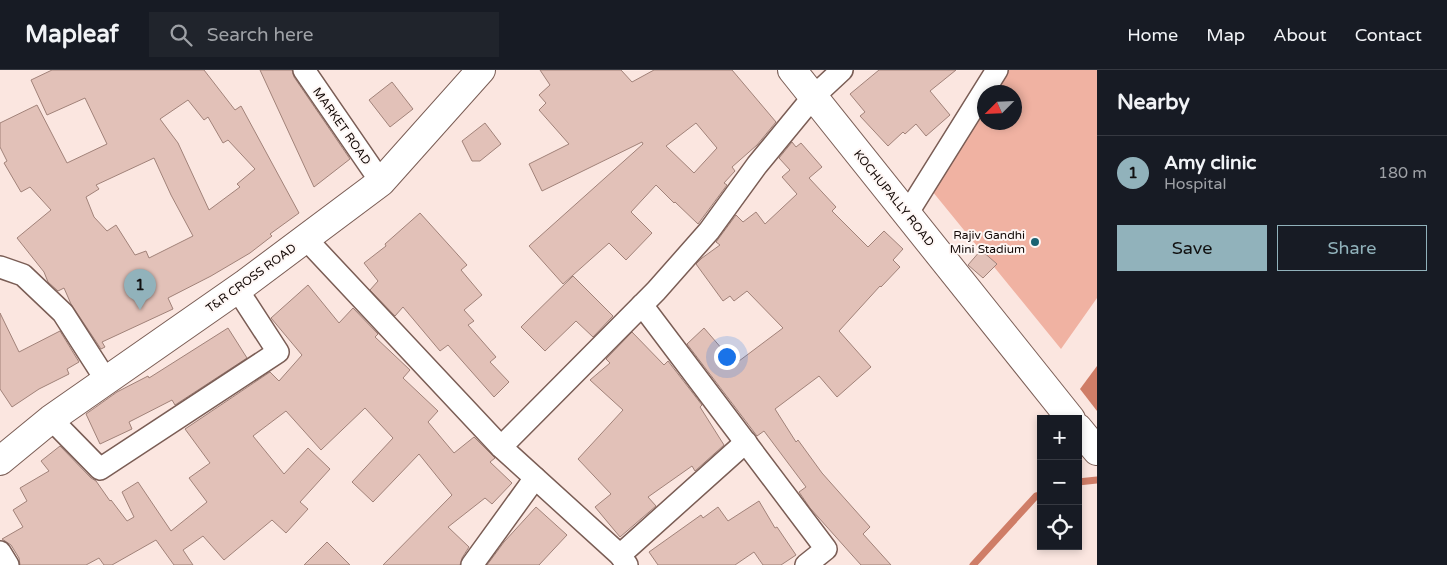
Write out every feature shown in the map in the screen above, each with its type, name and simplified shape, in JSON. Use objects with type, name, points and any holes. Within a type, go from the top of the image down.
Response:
[{"type":"street","name":"MARKET ROAD","points":[[304,70],[381,182]]},
{"type":"street","name":"T&R CROSS ROAD","points":[[0,461],[51,419],[237,289],[381,182],[481,70]]},
{"type":"street","name":"KOCHUPALLY ROAD","points":[[792,70],[1068,415]]},
{"type":"street","points":[[501,447],[656,291],[709,230],[757,165],[813,96],[842,70]]},
{"type":"street","points":[[907,214],[997,70]]},
{"type":"street","points":[[306,239],[501,447],[623,560],[746,442]]},
{"type":"street","points":[[0,267],[23,275],[63,314],[106,380]]},
{"type":"street","points":[[51,419],[100,469],[278,352],[237,289]]},
{"type":"street","points":[[642,304],[826,549],[806,565]]},
{"type":"street","points":[[1082,433],[1097,451]]},
{"type":"street","points":[[472,565],[535,478]]},
{"type":"street","points":[[0,552],[8,565]]},
{"type":"shaded area","name":"Rajiv Gandhi Mini Stadium","points":[[996,70],[1097,70],[1097,298],[1061,349],[928,186],[977,102],[977,130],[1022,130],[1022,85],[987,85]]},
{"type":"shaded area","points":[[1097,366],[1097,411],[1080,389]]},
{"type":"building","points":[[52,70],[204,70],[235,110],[241,106],[299,213],[270,234],[272,236],[250,253],[168,298],[173,309],[102,342],[105,347],[101,349],[71,304],[64,288],[58,291],[48,282],[44,272],[17,238],[51,210],[30,187],[21,192],[4,163],[7,161],[0,147],[0,123],[37,105],[67,163],[107,144],[85,98],[47,115],[31,80]],"holes":[[[188,100],[204,120],[208,117],[223,143],[228,140],[255,169],[237,184],[240,187],[209,210],[178,143],[160,119]],[[154,158],[193,236],[149,258],[146,251],[135,255],[116,225],[107,231],[94,217],[86,197],[99,189],[96,185]]]},
{"type":"building","points":[[260,70],[292,70],[294,77],[350,159],[314,187]]},
{"type":"building","points":[[540,70],[621,70],[632,82],[654,70],[732,70],[776,122],[757,145],[732,167],[735,171],[724,183],[727,185],[698,224],[656,185],[631,212],[652,233],[626,260],[609,243],[563,284],[529,246],[643,144],[642,142],[542,191],[529,164],[569,144],[539,110],[546,103],[539,95],[550,85]],"holes":[[[696,123],[717,148],[694,173],[666,146]]]},
{"type":"building","points":[[879,70],[956,70],[930,91],[950,115],[926,136],[916,124],[905,134],[903,132],[888,146],[860,116],[865,112],[850,94]]},
{"type":"building","points":[[392,82],[413,109],[390,127],[369,100]]},
{"type":"building","points":[[485,123],[501,144],[480,161],[472,161],[462,141]]},
{"type":"building","points":[[792,142],[796,147],[801,143],[822,167],[809,178],[836,207],[832,211],[868,247],[884,231],[903,249],[893,260],[900,267],[839,331],[871,367],[837,397],[819,376],[775,409],[796,442],[798,440],[822,473],[870,527],[863,534],[891,565],[861,565],[810,508],[799,492],[806,487],[764,431],[757,436],[687,344],[704,328],[735,364],[783,328],[747,291],[734,301],[730,296],[723,301],[696,264],[720,245],[716,242],[736,215],[743,222],[756,212],[765,224],[797,194],[782,177],[790,170],[779,158]]},
{"type":"building","points":[[420,213],[467,265],[461,270],[482,295],[464,310],[474,321],[468,325],[496,357],[490,362],[509,382],[494,397],[448,345],[440,351],[403,307],[395,316],[370,290],[378,281],[364,263],[386,246],[385,244]]},
{"type":"building","points":[[981,250],[997,264],[983,278],[968,265]]},
{"type":"building","points":[[573,276],[613,316],[593,337],[576,321],[545,351],[521,327]]},
{"type":"building","points":[[308,285],[339,323],[353,308],[378,334],[375,337],[410,370],[403,378],[438,411],[428,422],[454,453],[474,437],[495,458],[490,462],[512,483],[492,504],[485,498],[448,527],[469,547],[460,565],[383,565],[452,495],[419,454],[373,502],[352,482],[393,438],[365,408],[321,450],[286,411],[253,436],[284,474],[308,448],[330,469],[300,502],[308,509],[286,533],[272,520],[224,560],[203,536],[183,550],[193,565],[174,565],[156,540],[112,565],[104,565],[99,558],[86,565],[20,565],[19,558],[11,545],[2,539],[23,527],[13,510],[27,501],[20,488],[49,471],[41,461],[60,446],[96,481],[127,521],[134,517],[122,492],[138,482],[171,531],[207,502],[189,478],[210,463],[185,429],[270,372],[279,381],[302,355],[271,318]]},
{"type":"building","points":[[0,313],[19,352],[60,331],[79,362],[67,369],[69,374],[39,389],[12,407],[0,389]]},
{"type":"building","points":[[228,328],[247,358],[175,405],[172,400],[129,422],[132,429],[100,444],[86,414],[117,392],[148,376],[149,378]]},
{"type":"building","points":[[632,332],[664,365],[668,361],[702,405],[700,407],[724,445],[695,471],[692,466],[648,497],[656,506],[620,537],[595,507],[611,494],[578,459],[623,410],[590,380],[610,363],[606,359]]},
{"type":"building","points":[[759,501],[775,528],[777,527],[796,555],[781,565],[763,565],[754,552],[735,565],[658,565],[649,552],[701,515],[703,518],[718,507],[728,521]]},
{"type":"building","points":[[536,507],[567,535],[539,565],[487,565],[504,542]]},
{"type":"building","points":[[327,542],[350,565],[304,565]]},
{"type":"waterway","points":[[1082,482],[1097,480]]},
{"type":"waterway","points":[[973,565],[1037,496]]},
{"type":"place","name":"Rajiv Gandhi Mini Stadium","points":[[1035,242]]},
{"type":"place","name":"Amy clinic","points":[[140,310]]}]
